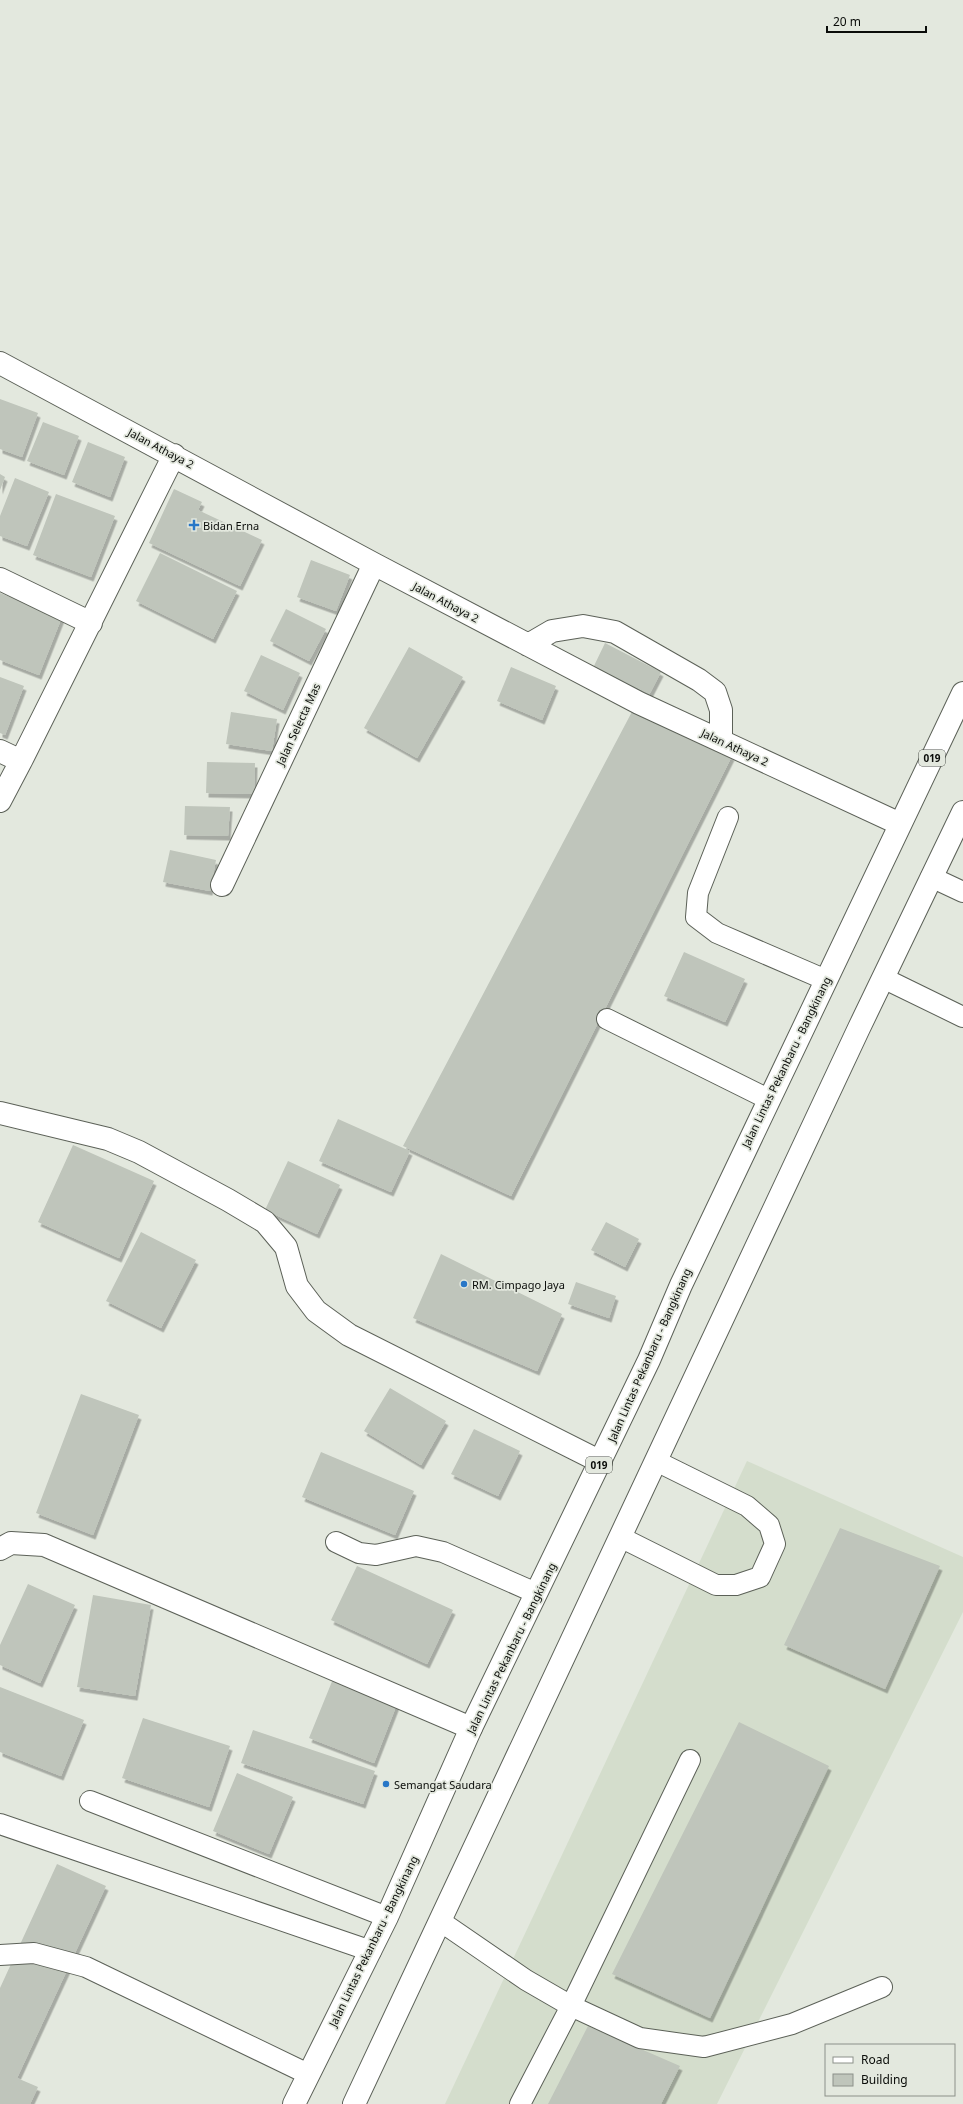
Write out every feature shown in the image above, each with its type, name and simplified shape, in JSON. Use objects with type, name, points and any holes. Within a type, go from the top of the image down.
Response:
[{"type":"main road","name":"Jalan Athaya 2","points":[[0,363],[174,455],[374,564],[639,703],[900,824]]},
{"type":"main road","points":[[0,801],[91,623],[174,455]]},
{"type":"main road","name":"Jalan Selecta Mas","points":[[222,885],[374,564]]},
{"type":"main road","points":[[0,578],[91,623]]},
{"type":"main road","points":[[528,645],[552,631],[583,626],[615,632],[699,680],[715,692],[721,710],[721,740]]},
{"type":"main road","name":"Jalan Lintas Pekanbaru - Bangkinang","points":[[294,2104],[387,1917],[472,1728],[649,1360],[680,1286],[768,1099],[963,693]]},
{"type":"main road","points":[[0,751],[21,761]]},
{"type":"main road","points":[[354,2104],[883,978],[963,812]]},
{"type":"main road","points":[[0,1113],[108,1139],[139,1152],[228,1200],[264,1222],[286,1247],[297,1286],[316,1311],[349,1335],[601,1462]]},
{"type":"main road","points":[[0,1549],[11,1543],[44,1545],[472,1728]]},
{"type":"lane","points":[[728,817],[698,893],[696,917],[717,933],[826,980]]},
{"type":"lane","points":[[931,877],[963,892]]},
{"type":"lane","points":[[883,978],[963,1017]]},
{"type":"lane","points":[[607,1019],[768,1099]]},
{"type":"lane","points":[[620,1537],[716,1586],[736,1585],[760,1577],[774,1544],[769,1525],[747,1506],[656,1461]]},
{"type":"lane","points":[[336,1542],[359,1553],[376,1555],[416,1546],[443,1552],[536,1593]]},
{"type":"lane","points":[[520,2104],[570,2006],[690,1760]]},
{"type":"lane","points":[[90,1801],[387,1917]]},
{"type":"lane","points":[[0,1824],[370,1951]]},
{"type":"lane","points":[[440,1921],[526,1980],[570,2006],[640,2038],[704,2047],[792,2024],[882,1987]]},
{"type":"lane","points":[[0,1956],[34,1953],[86,1967],[308,2074]]},
{"type":"shaded area","points":[[747,1461],[963,1557],[963,1612],[717,2104],[445,2104]]},
{"type":"building","points":[[0,399],[38,413],[22,457],[0,449]]},
{"type":"building","points":[[43,422],[79,436],[64,475],[27,461]]},
{"type":"building","points":[[88,442],[125,457],[110,497],[72,482]]},
{"type":"building","points":[[0,474],[5,477],[0,490]]},
{"type":"building","points":[[15,478],[49,492],[27,546],[0,536],[0,516]]},
{"type":"building","name":"Bidan Erna","points":[[174,489],[202,502],[198,510],[262,540],[240,586],[149,543]]},
{"type":"building","points":[[56,494],[115,516],[91,577],[33,555]]},
{"type":"building","points":[[160,553],[237,591],[213,639],[136,601]]},
{"type":"building","points":[[311,560],[350,575],[336,611],[297,597]]},
{"type":"building","points":[[0,593],[62,617],[39,675],[0,660]]},
{"type":"building","points":[[286,609],[326,629],[309,661],[270,641]]},
{"type":"building","points":[[605,643],[661,672],[648,697],[593,668]]},
{"type":"building","points":[[409,647],[463,677],[417,758],[364,728]]},
{"type":"building","points":[[261,655],[300,673],[283,710],[244,691]]},
{"type":"building","points":[[511,667],[556,686],[542,720],[497,701]]},
{"type":"building","points":[[0,677],[24,686],[5,735],[0,733]]},
{"type":"building","points":[[635,706],[732,756],[511,1196],[403,1146]]},
{"type":"building","points":[[231,712],[277,719],[272,751],[226,744]]},
{"type":"building","points":[[207,762],[255,763],[254,794],[206,793]]},
{"type":"building","points":[[185,806],[230,807],[228,836],[184,835]]},
{"type":"building","points":[[170,850],[216,860],[210,891],[163,882]]},
{"type":"building","points":[[684,952],[745,979],[725,1022],[664,996]]},
{"type":"building","points":[[338,1119],[410,1151],[391,1192],[319,1161]]},
{"type":"building","points":[[73,1145],[154,1181],[119,1258],[38,1222]]},
{"type":"building","points":[[288,1161],[340,1185],[317,1234],[265,1210]]},
{"type":"building","points":[[606,1222],[639,1239],[625,1267],[591,1250]]},
{"type":"building","points":[[141,1232],[196,1260],[161,1328],[106,1301]]},
{"type":"building","name":"RM. Cimpago Jaya","points":[[441,1254],[562,1314],[537,1371],[413,1318]]},
{"type":"building","points":[[576,1282],[616,1296],[609,1318],[568,1304]]},
{"type":"building","points":[[390,1388],[446,1421],[421,1465],[364,1431]]},
{"type":"building","points":[[81,1394],[139,1415],[93,1535],[36,1513]]},
{"type":"building","points":[[474,1429],[520,1451],[498,1496],[451,1474]]},
{"type":"building","points":[[321,1452],[414,1491],[395,1535],[302,1497]]},
{"type":"building","points":[[840,1528],[940,1566],[885,1689],[784,1645]]},
{"type":"building","points":[[357,1566],[453,1610],[427,1664],[331,1620]]},
{"type":"building","points":[[28,1584],[75,1605],[40,1683],[0,1665],[0,1645]]},
{"type":"building","points":[[93,1595],[151,1605],[135,1696],[77,1687]]},
{"type":"building","points":[[333,1679],[397,1704],[374,1763],[309,1738]]},
{"type":"building","points":[[0,1687],[84,1720],[61,1776],[0,1752]]},
{"type":"building","points":[[143,1718],[230,1746],[209,1807],[122,1778]]},
{"type":"building","points":[[739,1722],[829,1766],[710,2018],[612,1974]]},
{"type":"building","points":[[253,1730],[375,1771],[363,1804],[241,1763]]},
{"type":"building","points":[[237,1773],[293,1797],[269,1854],[213,1831]]},
{"type":"building","points":[[57,1864],[106,1886],[17,2078],[38,2087],[30,2104],[0,2104],[0,1988]]},
{"type":"building","points":[[588,2026],[680,2066],[661,2104],[548,2104]]},
{"type":"place","name":"Bidan Erna","points":[[194,525]]},
{"type":"place","name":"RM. Cimpago Jaya","points":[[464,1284]]},
{"type":"place","name":"Semangat Saudara","points":[[386,1784]]}]
